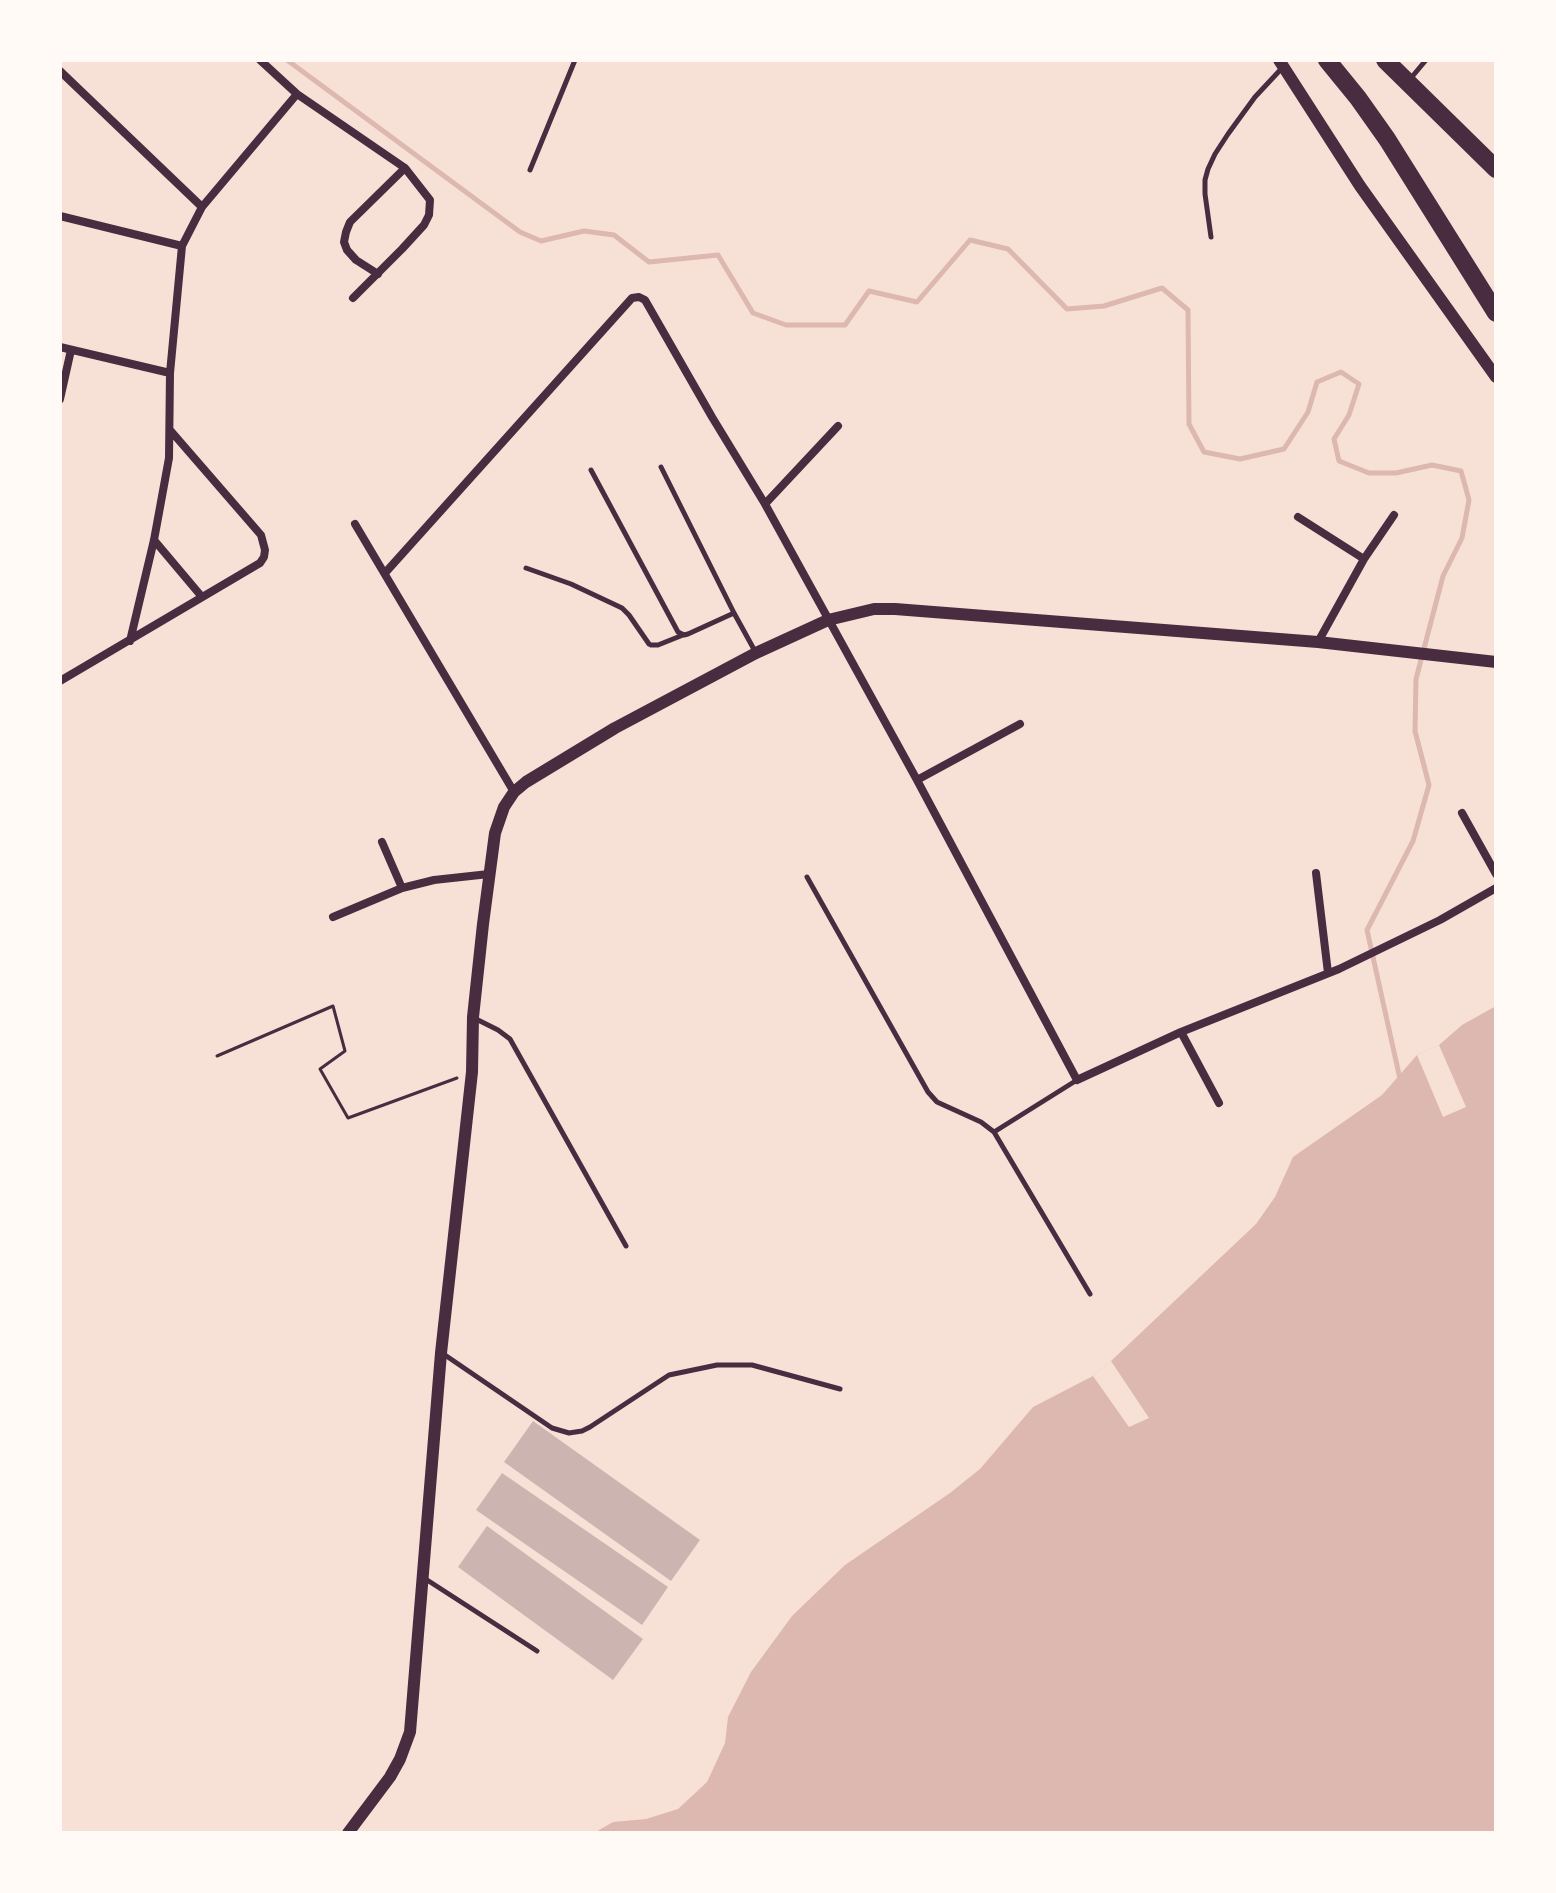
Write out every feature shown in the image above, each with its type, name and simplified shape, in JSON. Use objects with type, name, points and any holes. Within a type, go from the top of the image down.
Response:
[{"type":"highway","points":[[1327,60],[1387,139],[1496,313]]},
{"type":"highway","points":[[1385,60],[1496,169]]},
{"type":"street","points":[[260,60],[297,94],[405,168],[430,200],[429,215],[424,225],[353,298]]},
{"type":"street","points":[[1281,63],[1360,186],[1496,377]]},
{"type":"street","points":[[62,75],[202,207]]},
{"type":"street","points":[[130,641],[154,540],[169,458],[170,373],[182,246],[202,207],[297,94]]},
{"type":"street","points":[[378,274],[347,250],[344,242],[346,232],[350,222],[405,168]]},
{"type":"street","points":[[60,216],[182,246]]},
{"type":"street","points":[[385,573],[632,298],[639,297],[645,300],[765,504],[1077,1080],[1181,1032],[1328,973],[1440,920],[1496,888]]},
{"type":"street","points":[[60,347],[170,373]]},
{"type":"street","points":[[60,399],[71,350]]},
{"type":"street","points":[[765,504],[838,426]]},
{"type":"street","points":[[60,681],[260,563],[265,550],[261,535],[170,429]]},
{"type":"street","points":[[1318,642],[1364,559],[1394,515]]},
{"type":"street","points":[[1298,517],[1364,559]]},
{"type":"street","points":[[355,524],[514,792]]},
{"type":"street","points":[[154,540],[202,597]]},
{"type":"street","points":[[348,1833],[390,1777],[410,1732],[441,1353],[472,1072],[473,1017],[491,851],[498,821],[514,792],[615,728],[756,653],[828,620],[874,609],[1318,642],[1496,662]]},
{"type":"street","points":[[917,780],[1020,724]]},
{"type":"street","points":[[1462,813],[1496,874]]},
{"type":"street","points":[[382,842],[402,888]]},
{"type":"street","points":[[1316,873],[1328,973]]},
{"type":"street","points":[[333,917],[402,888],[434,880],[489,874]]},
{"type":"street","points":[[1181,1032],[1219,1103]]},
{"type":"lane","points":[[530,170],[575,60]]},
{"type":"lane","points":[[1408,82],[1426,60]]},
{"type":"lane","points":[[1211,237],[1205,194],[1208,169],[1215,154],[1281,63]]},
{"type":"lane","points":[[661,467],[756,653]]},
{"type":"lane","points":[[591,470],[676,630],[684,635]]},
{"type":"lane","points":[[526,568],[571,584],[622,608],[651,645],[684,635],[734,613]]},
{"type":"lane","points":[[807,877],[928,1092],[937,1102],[981,1122],[994,1132],[1090,1294]]},
{"type":"lane","points":[[473,1017],[510,1039],[626,1246]]},
{"type":"lane","points":[[994,1132],[1077,1080]]},
{"type":"lane","points":[[441,1353],[552,1428],[569,1433],[590,1427],[669,1375],[717,1365],[752,1365],[840,1389]]},
{"type":"lane","points":[[423,1577],[537,1651]]},
{"type":"path","points":[[217,1056],[333,1006],[345,1051],[320,1069],[348,1118],[472,1072]]},
{"type":"shaded area","points":[[1496,1006],[1496,1833],[594,1833],[613,1822],[646,1819],[678,1809],[707,1782],[725,1743],[728,1717],[751,1672],[792,1616],[845,1565],[980,1469],[1033,1407],[1093,1376],[1111,1361],[1256,1224],[1275,1197],[1293,1157],[1382,1095],[1417,1055],[1439,1045],[1462,1025]]},
{"type":"pier","points":[[1439,1045],[1466,1107],[1443,1117],[1417,1055]]},
{"type":"pier","points":[[1111,1361],[1149,1418],[1129,1427],[1093,1376]]},
{"type":"building","points":[[533,1421],[700,1540],[671,1581],[504,1462]]},
{"type":"building","points":[[502,1473],[668,1587],[642,1625],[476,1510]]},
{"type":"building","points":[[487,1526],[643,1639],[613,1680],[458,1567]]},
{"type":"waterway","points":[[287,60],[520,232],[541,241],[584,231],[614,235],[649,262],[718,255],[753,313],[786,325],[845,325],[869,291],[917,302],[970,240],[1008,249],[1067,309],[1104,306],[1162,288],[1188,310],[1189,424],[1204,452],[1240,459],[1284,449],[1308,412],[1317,382],[1341,372],[1359,384],[1349,415],[1334,439],[1339,461],[1369,473],[1396,473],[1432,465],[1461,471],[1469,500],[1462,538],[1443,576],[1416,679],[1415,731],[1429,785],[1413,841],[1367,930],[1400,1079]]}]
